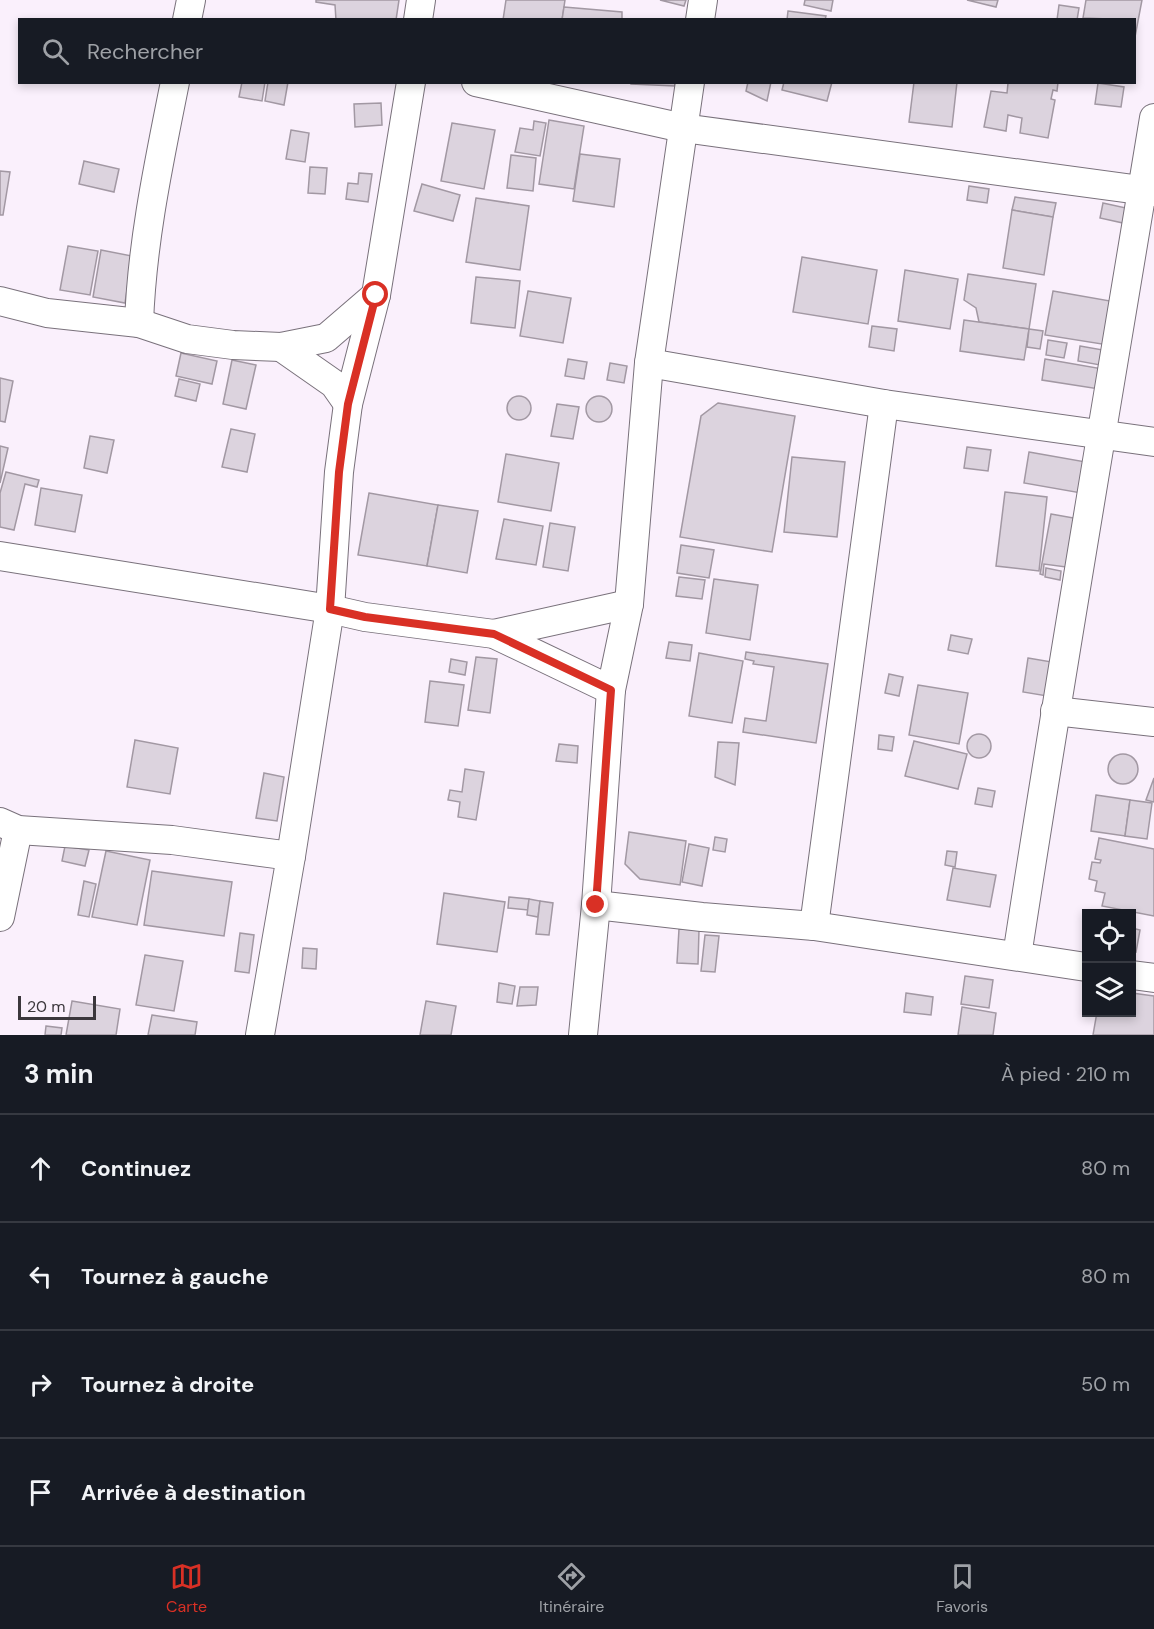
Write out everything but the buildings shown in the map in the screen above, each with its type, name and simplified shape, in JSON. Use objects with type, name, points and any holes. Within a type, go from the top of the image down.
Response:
[{"type":"street","points":[[187,18],[191,0]]},
{"type":"street","points":[[418,18],[421,0]]},
{"type":"street","points":[[700,18],[703,0]]},
{"type":"street","points":[[140,323],[141,281],[149,216],[175,84]]},
{"type":"street","points":[[260,1035],[330,609],[339,472],[348,404],[376,295],[411,84]]},
{"type":"street","points":[[485,84],[683,128],[1148,191]]},
{"type":"street","points":[[583,1035],[596,905],[611,690],[629,604],[650,363],[690,84]]},
{"type":"street","points":[[1017,956],[1055,711],[1148,191],[1154,118]]},
{"type":"street","points":[[0,301],[47,312],[140,323],[187,339],[233,345],[281,347],[326,338],[376,295]]},
{"type":"street","points":[[281,347],[334,384],[348,404]]},
{"type":"street","points":[[650,363],[884,404],[1103,433],[1154,442]]},
{"type":"street","points":[[814,926],[884,404]]},
{"type":"street","points":[[0,556],[330,609],[365,617],[494,634],[611,690]]},
{"type":"street","points":[[494,634],[629,604]]},
{"type":"street","points":[[1055,711],[1154,722]]},
{"type":"street","points":[[0,917],[9,826],[172,840],[291,856]]},
{"type":"street","points":[[596,905],[814,926],[1082,966]]},
{"type":"street","points":[[1136,976],[1154,978]]},
{"type":"route","points":[[376,295],[348,404],[339,472],[330,609],[365,617],[494,634],[611,690],[596,905]]}]
